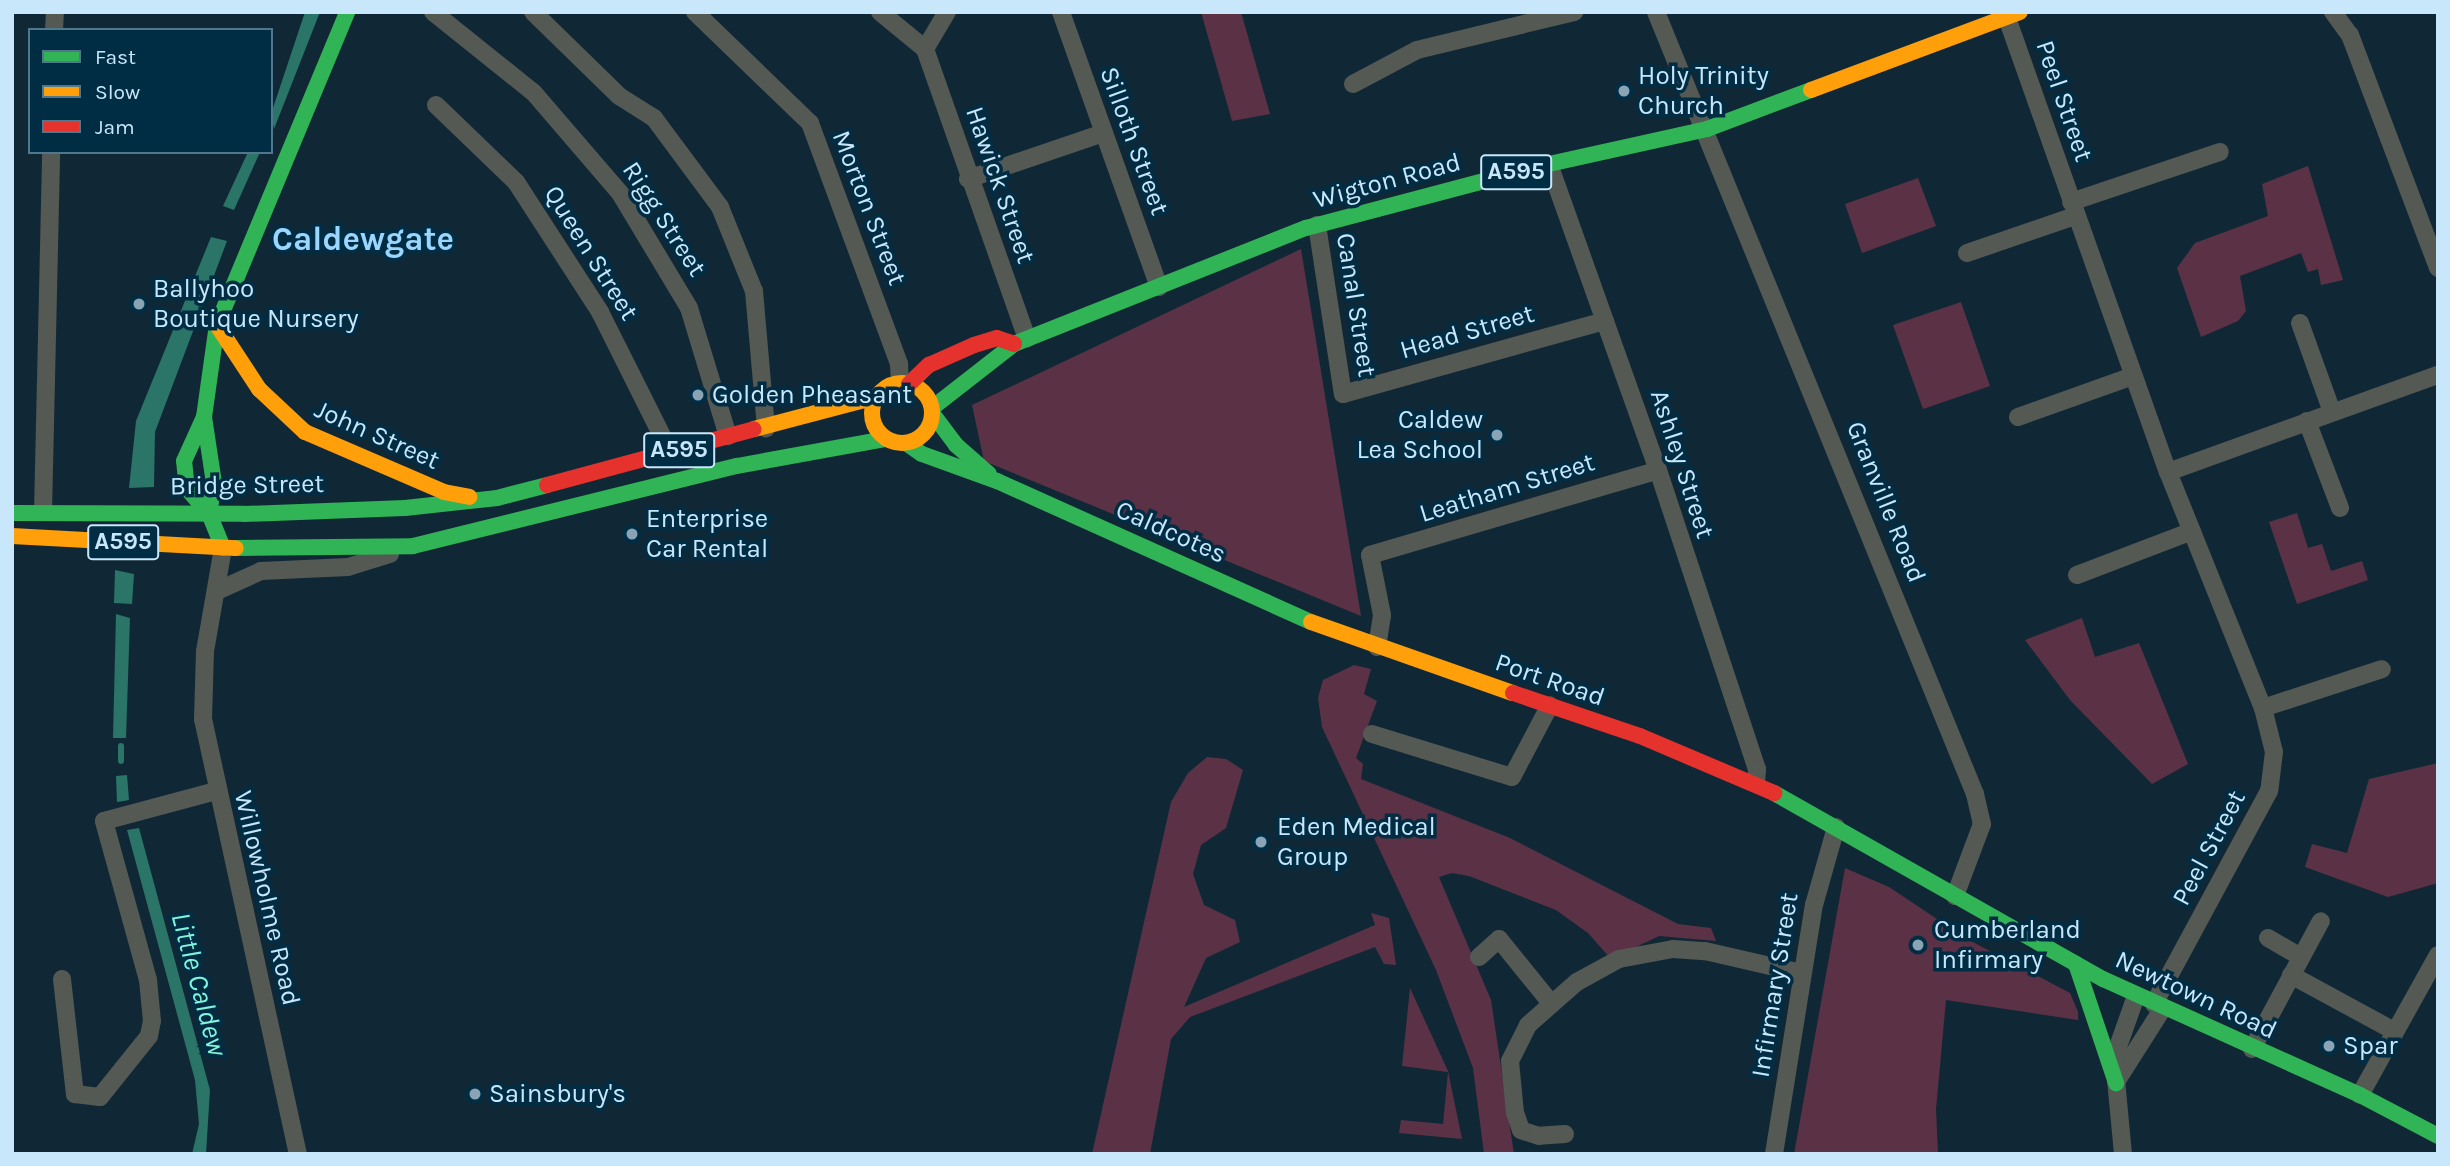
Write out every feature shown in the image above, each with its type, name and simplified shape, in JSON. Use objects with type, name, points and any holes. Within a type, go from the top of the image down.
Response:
[{"type":"main road","points":[[223,548],[209,514],[187,489],[184,461],[204,417],[217,325],[347,12]]},
{"type":"main road","name":"Wigton Road","points":[[932,410],[1020,341],[1317,225],[1549,164],[1707,129],[2014,15]]},
{"type":"main road","name":"John Street","points":[[217,325],[258,389],[305,432],[444,492],[482,499]]},
{"type":"main road","name":"Wigton Road","points":[[904,383],[929,365],[974,345],[997,338],[1020,341]]},
{"type":"main road","points":[[904,383],[924,392],[932,410],[922,436],[906,443],[886,439],[873,425],[876,397],[904,383]]},
{"type":"main road","name":"A595","points":[[482,499],[766,428],[876,397]]},
{"type":"main road","name":"Caldcotes","points":[[932,410],[956,445],[997,481]]},
{"type":"main road","points":[[204,417],[214,483],[209,514]]},
{"type":"main road","name":"A595","points":[[18,536],[223,548],[414,546],[504,526],[737,466],[886,439]]},
{"type":"main road","name":"Caldcotes","points":[[906,443],[922,454],[997,481],[1325,628]]},
{"type":"main road","name":"Bridge Street","points":[[14,513],[209,514],[405,508],[482,499]]},
{"type":"main road","name":"Port Road","points":[[1325,628],[1550,705],[1756,784]]},
{"type":"main road","name":"Newtown Road","points":[[1756,784],[2136,996],[2360,1095],[2438,1136]]},
{"type":"main road","points":[[2076,964],[2116,1083]]},
{"type":"street","name":"Rigg Street","points":[[433,12],[534,93],[620,193],[689,308],[728,436]]},
{"type":"street","points":[[533,12],[619,96],[654,118],[720,207],[754,291],[766,428]]},
{"type":"street","name":"Morton Street","points":[[695,12],[810,123],[900,364],[904,383]]},
{"type":"street","points":[[880,12],[925,48],[947,12]]},
{"type":"street","name":"Silloth Street","points":[[1060,12],[1159,287]]},
{"type":"street","points":[[1353,83],[1417,50],[1574,12]]},
{"type":"street","name":"Granville Road","points":[[1656,12],[1707,129],[1975,793],[1982,824],[1955,896]]},
{"type":"street","points":[[2333,12],[2350,36],[2438,268]]},
{"type":"street","name":"Peel Street","points":[[2014,15],[2073,209],[2168,471],[2263,708],[2274,752],[2269,791],[2116,1083]]},
{"type":"street","name":"Hawick Street","points":[[925,48],[968,179],[1000,264],[1020,341]]},
{"type":"street","name":"Queen Street","points":[[436,105],[516,182],[600,312],[670,452]]},
{"type":"street","points":[[968,179],[1103,132]]},
{"type":"street","name":"Peel Street","points":[[1967,253],[2220,152]]},
{"type":"street","points":[[43,512],[51,154]]},
{"type":"street","name":"Ashley Street","points":[[1549,164],[1658,470],[1757,768],[1756,784]]},
{"type":"street","name":"Canal Street","points":[[1317,225],[1343,394]]},
{"type":"street","name":"Head Street","points":[[1343,394],[1605,321]]},
{"type":"street","points":[[2300,323],[2332,412]]},
{"type":"street","points":[[2168,471],[2438,375]]},
{"type":"street","points":[[2018,417],[2133,376]]},
{"type":"street","points":[[2307,421],[2340,508]]},
{"type":"street","name":"Leatham Street","points":[[1377,647],[1382,615],[1370,555],[1658,470]]},
{"type":"street","points":[[2077,575],[2192,531]]},
{"type":"street","points":[[219,590],[235,579],[261,571],[348,566],[414,546]]},
{"type":"street","name":"Willowholme Road","points":[[223,548],[219,590],[205,651],[203,719],[216,791],[298,1154]]},
{"type":"street","points":[[2263,708],[2382,669]]},
{"type":"street","points":[[1372,734],[1512,777],[1550,705]]},
{"type":"street","points":[[62,979],[75,1094],[100,1097],[149,1035],[152,1021],[148,979],[104,821],[216,791]]},
{"type":"street","name":"Infirmary Street","points":[[1774,1154],[1801,973],[1825,854],[1836,828]]},
{"type":"street","points":[[2252,1049],[2320,921]]},
{"type":"street","points":[[2268,938],[2301,957]]},
{"type":"street","points":[[1479,957],[1499,939],[1550,1002]]},
{"type":"street","points":[[1565,1134],[1539,1136],[1521,1130],[1512,1088],[1514,1047],[1550,1002],[1619,958],[1673,949],[1801,973]]},
{"type":"street","points":[[2360,1095],[2438,955]]},
{"type":"street","points":[[2291,975],[2394,1031]]},
{"type":"street","points":[[2123,1154],[2114,1058],[2136,996]]},
{"type":"shaded area","points":[[305,12],[320,12],[274,129],[273,108]]},
{"type":"shaded area","points":[[1201,12],[1241,12],[1270,114],[1232,121]]},
{"type":"shaded area","points":[[247,154],[259,154],[234,210],[223,206]]},
{"type":"shaded area","points":[[2308,166],[2343,280],[2321,285],[2318,269],[2308,272],[2301,253],[2240,276],[2246,311],[2238,321],[2201,337],[2177,268],[2195,243],[2268,216],[2262,184]]},
{"type":"shaded area","points":[[1918,178],[1936,226],[1862,253],[1845,204]]},
{"type":"shaded area","points":[[211,237],[227,241],[155,432],[154,487],[129,488],[136,421]]},
{"type":"shaded area","points":[[1301,249],[1361,616],[984,461],[972,405]]},
{"type":"shaded area","points":[[1961,302],[1990,386],[1923,409],[1893,325]]},
{"type":"shaded area","points":[[2297,513],[2308,548],[2322,544],[2331,571],[2362,561],[2368,580],[2297,604],[2269,522]]},
{"type":"shaded area","points":[[115,570],[134,574],[132,604],[114,603]]},
{"type":"shaded area","points":[[116,614],[130,618],[126,738],[113,738]]},
{"type":"shaded area","points":[[2082,618],[2095,657],[2139,643],[2188,764],[2152,784],[2070,700],[2025,640]]},
{"type":"shaded area","points":[[1354,665],[1371,669],[1364,694],[1377,701],[1356,758],[1363,764],[1361,779],[1510,838],[1678,924],[1711,928],[1716,941],[1659,936],[1611,959],[1588,933],[1556,910],[1469,876],[1452,873],[1439,877],[1491,1000],[1514,1154],[1484,1154],[1473,1068],[1436,970],[1322,727],[1318,698],[1323,680]]},
{"type":"shaded area","points":[[1207,757],[1226,759],[1243,770],[1226,828],[1201,845],[1193,874],[1204,905],[1235,920],[1240,942],[1206,958],[1184,1007],[1375,925],[1371,913],[1389,918],[1396,965],[1384,964],[1375,947],[1190,1017],[1171,1039],[1150,1154],[1092,1154],[1171,802],[1188,773]]},
{"type":"shaded area","points":[[2438,763],[2438,883],[2388,897],[2305,867],[2312,844],[2347,853],[2369,779]]},
{"type":"shaded area","points":[[127,775],[129,800],[117,802],[116,776]]},
{"type":"shaded area","points":[[139,828],[210,1090],[206,1154],[192,1154],[199,1124],[195,1080],[127,830]]},
{"type":"shaded area","points":[[1845,868],[1889,887],[1967,939],[2070,993],[2078,1012],[2078,1020],[1946,1000],[1936,1109],[1938,1154],[1794,1154]]},
{"type":"shaded area","points":[[1410,988],[1448,1071],[1462,1139],[1399,1133],[1401,1120],[1443,1124],[1448,1072],[1402,1066]]},
{"type":"waterway","points":[[121,746],[121,761]]},
{"type":"traffic: fast","points":[[223,548],[209,514],[187,489],[184,461],[204,417],[217,325],[347,12]]},
{"type":"traffic: fast","points":[[932,408],[1014,344],[1306,228],[1549,164],[1707,129],[1811,90]]},
{"type":"traffic: fast","points":[[932,413],[956,445],[989,474]]},
{"type":"traffic: fast","points":[[204,417],[214,483],[209,514]]},
{"type":"traffic: fast","points":[[236,548],[413,546],[737,466],[885,439]]},
{"type":"traffic: fast","points":[[906,443],[922,454],[997,481],[1311,622]]},
{"type":"traffic: fast","points":[[12,513],[244,514],[405,508],[497,498],[547,485]]},
{"type":"traffic: fast","points":[[1774,793],[2103,979],[2360,1095],[2438,1136]]},
{"type":"traffic: fast","points":[[2076,964],[2116,1083]]},
{"type":"traffic: slow","points":[[1811,90],[2020,12]]},
{"type":"traffic: slow","points":[[217,325],[259,389],[305,432],[444,492],[470,497]]},
{"type":"traffic: slow","points":[[896,383],[908,383],[927,396],[932,413],[930,425],[919,438],[908,443],[896,443],[877,430],[872,419],[872,407],[885,388],[896,383]]},
{"type":"traffic: slow","points":[[754,429],[876,397]]},
{"type":"traffic: slow","points":[[12,536],[236,548]]},
{"type":"traffic: slow","points":[[1311,622],[1513,693]]},
{"type":"traffic: jam","points":[[909,384],[929,365],[974,345],[997,338],[1014,344]]},
{"type":"traffic: jam","points":[[547,485],[754,429]]},
{"type":"traffic: jam","points":[[1513,693],[1640,736],[1774,793]]},
{"type":"place","name":"Holy Trinity Church","points":[[1624,91]]},
{"type":"place","name":"Ballyhoo Boutique Nursery","points":[[139,304]]},
{"type":"place","name":"Golden Pheasant","points":[[698,395]]},
{"type":"place","name":"Caldew Lea School","points":[[1497,435]]},
{"type":"place","name":"Enterprise Car Rental","points":[[632,534]]},
{"type":"place","name":"Eden Medical Group","points":[[1261,842]]},
{"type":"place","name":"Cumberland Infirmary","points":[[1918,945]]},
{"type":"place","name":"Spar","points":[[2329,1046]]},
{"type":"place","name":"Sainsbury's","points":[[475,1094]]},
{"type":"district","name":"Caldewgate","points":[[363,240]]},
{"type":"water label","name":"Little Caldew","points":[[199,984]]}]
